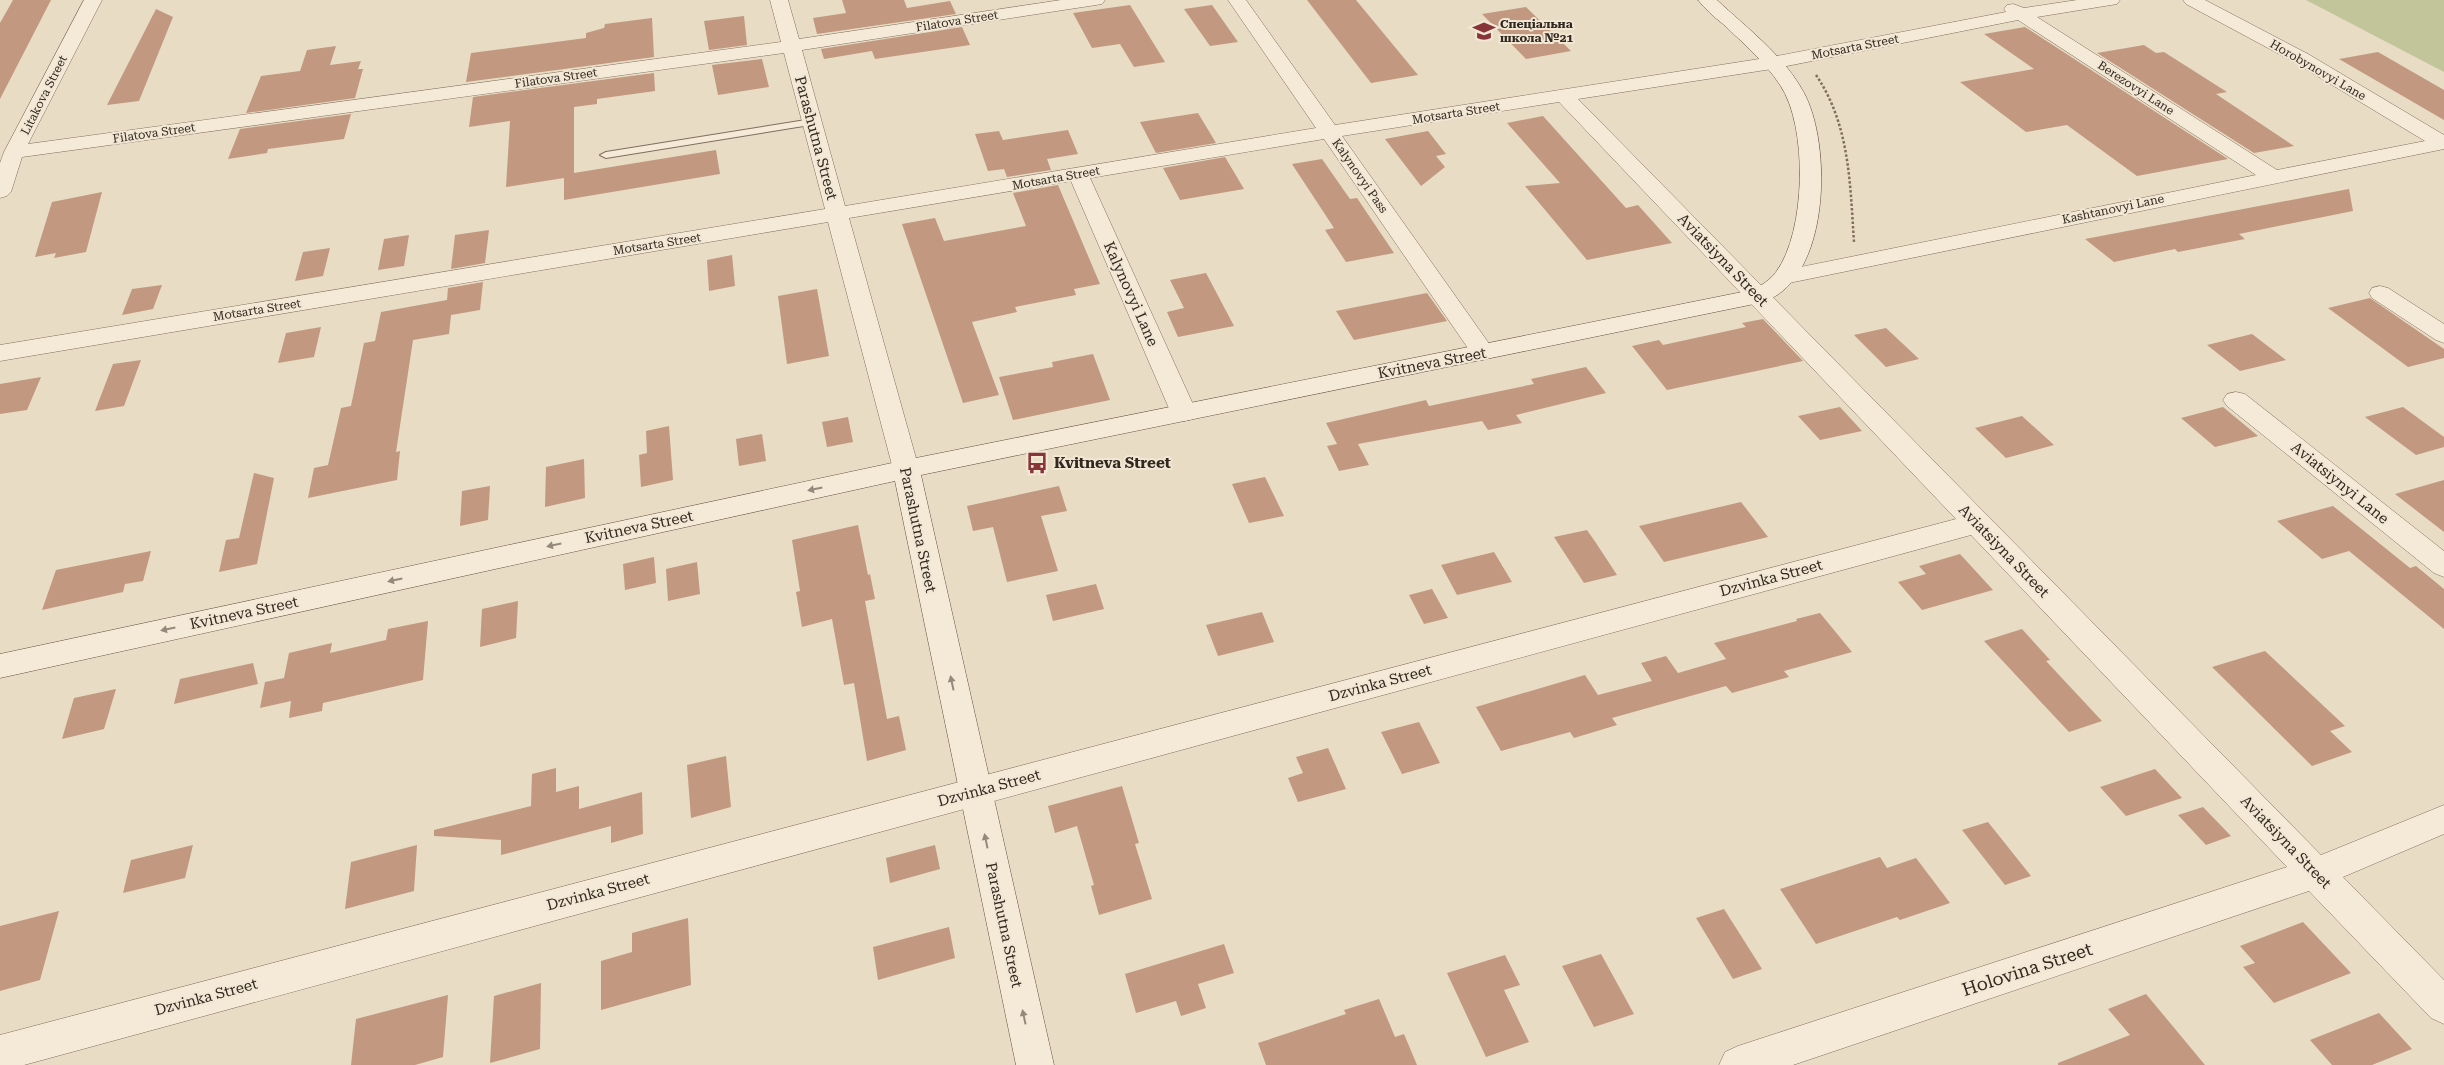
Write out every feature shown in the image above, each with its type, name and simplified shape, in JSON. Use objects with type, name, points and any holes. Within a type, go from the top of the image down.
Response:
[{"type":"street","name":"Litakova Street","points":[[0,192],[14,152],[93,0]]},
{"type":"street","name":"Parashutna Street","points":[[779,0],[906,469],[1035,1065]]},
{"type":"street","name":"Filatova Street","points":[[14,152],[792,46],[1096,0]]},
{"type":"street","name":"Kalynovyi Pass","points":[[1237,0],[1483,352]]},
{"type":"street","name":"Kvitneva Street","points":[[0,666],[906,469],[1759,296],[1776,285],[1784,277],[1803,238],[1808,189],[1808,149],[1804,119],[1799,100],[1788,81],[1707,0]]},
{"type":"street","name":"Berezovyi Lane","points":[[2000,0],[2273,177]]},
{"type":"street","name":"Motsarta Street","points":[[0,353],[1329,132],[1772,64],[2021,14],[2111,0]]},
{"type":"street","name":"Horobynovyi Lane","points":[[2192,0],[2301,58],[2443,143]]},
{"type":"street","name":"Aviatsiyna Street","points":[[1564,96],[2444,1006]]},
{"type":"street","name":"Kashtanovyi Lane","points":[[1784,277],[2443,143]]},
{"type":"street","name":"Kalynovyi Lane","points":[[1078,174],[1184,413]]},
{"type":"street","points":[[2380,293],[2444,335]]},
{"type":"street","name":"Aviatsiynyi Lane","points":[[2236,400],[2444,566]]},
{"type":"street","name":"Dzvinka Street","points":[[0,1052],[1978,523]]},
{"type":"street","name":"Holovina Street","points":[[1738,1065],[2316,873],[2444,819]]},
{"type":"lane","points":[[606,155],[812,122]]},
{"type":"path","points":[[1800,58],[1828,90],[1838,112],[1845,146],[1856,262]]},
{"type":"green space","points":[[2306,0],[2444,0],[2444,72]]},
{"type":"building","points":[[13,0],[51,0],[0,99],[0,23]]},
{"type":"building","points":[[842,0],[904,0],[907,8],[950,1],[956,14],[817,34],[813,18],[846,13]]},
{"type":"building","points":[[1307,0],[1356,0],[1418,75],[1371,83]]},
{"type":"building","points":[[1130,5],[1165,62],[1134,67],[1120,44],[1092,48],[1073,13]]},
{"type":"building","points":[[1212,5],[1238,42],[1210,46],[1184,9]]},
{"type":"building","points":[[1526,7],[1571,51],[1526,59],[1482,14]]},
{"type":"building","points":[[156,9],[173,17],[139,101],[107,105]]},
{"type":"building","points":[[744,16],[747,45],[709,50],[704,21]]},
{"type":"building","points":[[652,18],[654,57],[466,82],[471,53],[586,38],[586,33],[604,28],[605,24]]},
{"type":"building","points":[[962,27],[970,45],[875,59],[872,51],[824,59],[821,49]]},
{"type":"building","points":[[2025,27],[2228,159],[2137,176],[2067,125],[2026,132],[1960,82],[2034,69],[1984,34]]},
{"type":"building","points":[[2144,45],[2156,53],[2164,52],[2227,92],[2216,94],[2294,146],[2254,153],[2097,53]]},
{"type":"building","points":[[336,46],[330,65],[361,61],[358,69],[363,69],[355,98],[246,113],[261,76],[300,71],[307,50]]},
{"type":"building","points":[[2378,52],[2444,90],[2444,120],[2339,59]]},
{"type":"building","points":[[762,59],[769,87],[718,95],[712,65]]},
{"type":"building","points":[[654,73],[655,91],[597,99],[597,104],[574,107],[574,173],[716,150],[720,174],[564,200],[564,178],[506,187],[510,121],[469,127],[473,97]]},
{"type":"building","points":[[1198,113],[1216,143],[1156,153],[1140,122]]},
{"type":"building","points":[[351,114],[344,139],[268,149],[267,153],[228,159],[240,129]]},
{"type":"building","points":[[1543,116],[1626,208],[1638,205],[1672,243],[1587,260],[1525,186],[1560,183],[1507,123]]},
{"type":"building","points":[[1068,130],[1078,154],[1047,159],[1051,170],[1007,177],[1004,169],[988,171],[975,134],[999,131],[1003,140]]},
{"type":"building","points":[[1428,131],[1446,154],[1436,156],[1445,167],[1421,186],[1385,139]]},
{"type":"building","points":[[1225,157],[1244,189],[1180,200],[1163,168]]},
{"type":"building","points":[[1322,159],[1350,199],[1357,198],[1394,253],[1346,262],[1325,230],[1334,228],[1292,164]]},
{"type":"building","points":[[1058,185],[1100,284],[1074,289],[1076,295],[1015,307],[1017,312],[972,322],[999,395],[963,403],[902,224],[935,218],[944,241],[1026,226],[1013,193]]},
{"type":"building","points":[[2349,189],[2353,211],[2239,234],[2245,239],[2178,252],[2175,249],[2114,262],[2085,239]]},
{"type":"building","points":[[102,192],[86,252],[54,258],[56,253],[35,257],[52,202]]},
{"type":"building","points":[[489,230],[485,263],[451,269],[455,235]]},
{"type":"building","points":[[409,235],[404,266],[378,270],[384,239]]},
{"type":"building","points":[[330,248],[323,276],[295,281],[303,252]]},
{"type":"building","points":[[732,255],[735,286],[709,291],[707,260]]},
{"type":"building","points":[[1206,273],[1234,326],[1178,337],[1167,312],[1184,308],[1170,280]]},
{"type":"building","points":[[483,282],[480,310],[451,315],[449,334],[413,340],[396,452],[400,451],[397,480],[308,498],[314,468],[328,465],[341,408],[351,406],[364,343],[375,341],[381,312],[447,300],[448,288]]},
{"type":"building","points":[[162,285],[153,309],[122,315],[132,289]]},
{"type":"building","points":[[817,289],[829,356],[787,364],[778,296]]},
{"type":"building","points":[[1427,293],[1447,321],[1354,340],[1336,311]]},
{"type":"building","points":[[2370,298],[2444,349],[2444,358],[2408,367],[2328,308]]},
{"type":"building","points":[[1763,319],[1803,361],[1667,390],[1632,346],[1659,340],[1663,345],[1746,327],[1742,323]]},
{"type":"building","points":[[321,327],[314,357],[278,363],[286,333]]},
{"type":"building","points":[[1886,328],[1919,359],[1886,367],[1854,335]]},
{"type":"building","points":[[2252,334],[2286,360],[2240,371],[2207,345]]},
{"type":"building","points":[[1093,354],[1110,400],[1013,420],[999,377],[1053,367],[1052,362]]},
{"type":"building","points":[[141,360],[124,406],[95,411],[113,364]]},
{"type":"building","points":[[1586,367],[1606,393],[1516,415],[1522,423],[1488,430],[1482,421],[1358,444],[1369,465],[1339,471],[1327,446],[1337,444],[1326,423],[1426,400],[1429,406],[1534,384],[1531,379]]},
{"type":"building","points":[[41,377],[27,410],[0,414],[0,384]]},
{"type":"building","points":[[1840,407],[1862,431],[1820,440],[1798,416]]},
{"type":"building","points":[[2223,407],[2258,436],[2215,447],[2181,418]]},
{"type":"building","points":[[2403,407],[2444,437],[2444,447],[2416,455],[2365,417]]},
{"type":"building","points":[[2022,416],[2054,445],[2006,458],[1975,428]]},
{"type":"building","points":[[848,417],[853,442],[827,447],[822,422]]},
{"type":"building","points":[[669,426],[673,480],[641,487],[639,455],[647,453],[646,431]]},
{"type":"building","points":[[762,434],[766,461],[739,466],[736,439]]},
{"type":"building","points":[[584,459],[585,498],[545,507],[546,467]]},
{"type":"building","points":[[254,473],[274,478],[257,564],[219,572],[226,540],[239,538]]},
{"type":"building","points":[[1265,477],[1284,516],[1249,523],[1232,484]]},
{"type":"building","points":[[2444,480],[2444,532],[2395,494]]},
{"type":"building","points":[[490,486],[488,520],[460,526],[462,491]]},
{"type":"building","points":[[1059,486],[1067,511],[1041,516],[1058,571],[1007,582],[993,527],[973,531],[967,506]]},
{"type":"building","points":[[1741,502],[1768,537],[1664,562],[1639,526]]},
{"type":"building","points":[[2333,506],[2410,568],[2416,566],[2444,589],[2444,629],[2349,551],[2322,559],[2277,521]]},
{"type":"building","points":[[858,525],[875,599],[865,601],[887,719],[899,716],[906,750],[867,761],[854,683],[844,685],[832,619],[802,627],[796,592],[800,591],[792,540]]},
{"type":"building","points":[[1587,530],[1617,575],[1584,583],[1554,537]]},
{"type":"building","points":[[151,551],[143,581],[125,584],[123,592],[42,610],[56,570]]},
{"type":"building","points":[[1494,552],[1512,582],[1457,595],[1441,565]]},
{"type":"building","points":[[1960,554],[1993,590],[1922,610],[1898,582],[1926,574],[1919,566]]},
{"type":"building","points":[[654,557],[656,583],[625,590],[623,564]]},
{"type":"building","points":[[697,562],[700,594],[668,601],[666,569]]},
{"type":"building","points":[[1096,584],[1104,609],[1053,621],[1046,595]]},
{"type":"building","points":[[1432,589],[1448,618],[1424,624],[1409,595]]},
{"type":"building","points":[[518,601],[516,638],[480,647],[482,609]]},
{"type":"building","points":[[1262,612],[1274,642],[1218,656],[1206,625]]},
{"type":"building","points":[[1820,613],[1852,652],[1784,671],[1789,677],[1732,693],[1726,686],[1612,718],[1617,725],[1574,738],[1570,732],[1501,751],[1476,707],[1585,675],[1598,695],[1652,681],[1641,663],[1666,656],[1678,673],[1726,659],[1714,643]]},
{"type":"building","points":[[428,621],[423,680],[323,703],[322,711],[289,718],[291,701],[260,708],[265,682],[284,678],[289,653],[332,643],[330,653],[386,640],[388,629]]},
{"type":"building","points":[[2022,629],[2050,660],[2046,661],[2102,721],[2069,732],[1984,641]]},
{"type":"building","points":[[2265,651],[2345,726],[2330,731],[2352,752],[2312,766],[2212,667]]},
{"type":"building","points":[[253,663],[258,684],[174,704],[180,679]]},
{"type":"building","points":[[116,689],[104,729],[62,739],[74,698]]},
{"type":"building","points":[[1419,722],[1440,763],[1402,774],[1381,732]]},
{"type":"building","points":[[1328,748],[1346,789],[1298,802],[1288,778],[1303,773],[1296,757]]},
{"type":"building","points":[[726,756],[731,807],[691,818],[687,765]]},
{"type":"building","points":[[556,768],[556,792],[579,786],[579,809],[642,792],[643,834],[611,843],[611,826],[501,855],[501,840],[434,836],[434,830],[531,806],[532,774]]},
{"type":"building","points":[[2155,769],[2182,798],[2126,816],[2100,787]]},
{"type":"building","points":[[1122,786],[1139,843],[1135,844],[1152,899],[1099,915],[1091,886],[1094,885],[1077,826],[1055,833],[1048,806]]},
{"type":"building","points":[[2203,807],[2231,836],[2206,845],[2178,815]]},
{"type":"building","points":[[1988,822],[2031,876],[2005,885],[1962,830]]},
{"type":"building","points":[[193,845],[185,878],[123,893],[131,860]]},
{"type":"building","points":[[417,845],[414,891],[345,909],[351,862]]},
{"type":"building","points":[[935,845],[940,869],[890,883],[886,858]]},
{"type":"building","points":[[1880,857],[1887,868],[1916,858],[1950,903],[1900,920],[1897,917],[1816,944],[1780,889]]},
{"type":"building","points":[[1724,909],[1762,969],[1733,979],[1696,918]]},
{"type":"building","points":[[59,911],[40,980],[0,991],[0,926]]},
{"type":"building","points":[[688,918],[691,985],[601,1010],[601,961],[632,952],[632,933]]},
{"type":"building","points":[[2303,922],[2351,973],[2274,1003],[2243,967],[2255,963],[2240,946]]},
{"type":"building","points":[[949,927],[955,958],[878,980],[873,947]]},
{"type":"building","points":[[1224,944],[1234,973],[1198,984],[1206,1008],[1181,1016],[1176,1001],[1136,1013],[1125,974]]},
{"type":"building","points":[[1601,954],[1634,1014],[1594,1027],[1562,966]]},
{"type":"building","points":[[1505,955],[1520,985],[1504,990],[1529,1042],[1486,1057],[1447,973]]},
{"type":"building","points":[[541,983],[540,1049],[490,1063],[494,996]]},
{"type":"building","points":[[2146,994],[2205,1065],[2058,1065],[2058,1063],[2130,1035],[2108,1009]]},
{"type":"building","points":[[448,995],[443,1057],[415,1065],[351,1065],[356,1019]]},
{"type":"building","points":[[1379,999],[1395,1037],[1404,1034],[1417,1065],[1266,1065],[1258,1043],[1346,1014],[1344,1010]]},
{"type":"building","points":[[2379,1013],[2412,1049],[2372,1065],[2332,1065],[2310,1040]]},
{"type":"place","name":"Спеціальна школа №21","points":[[1484,31]]},
{"type":"place","name":"Kvitneva Street","points":[[1037,463]]}]
